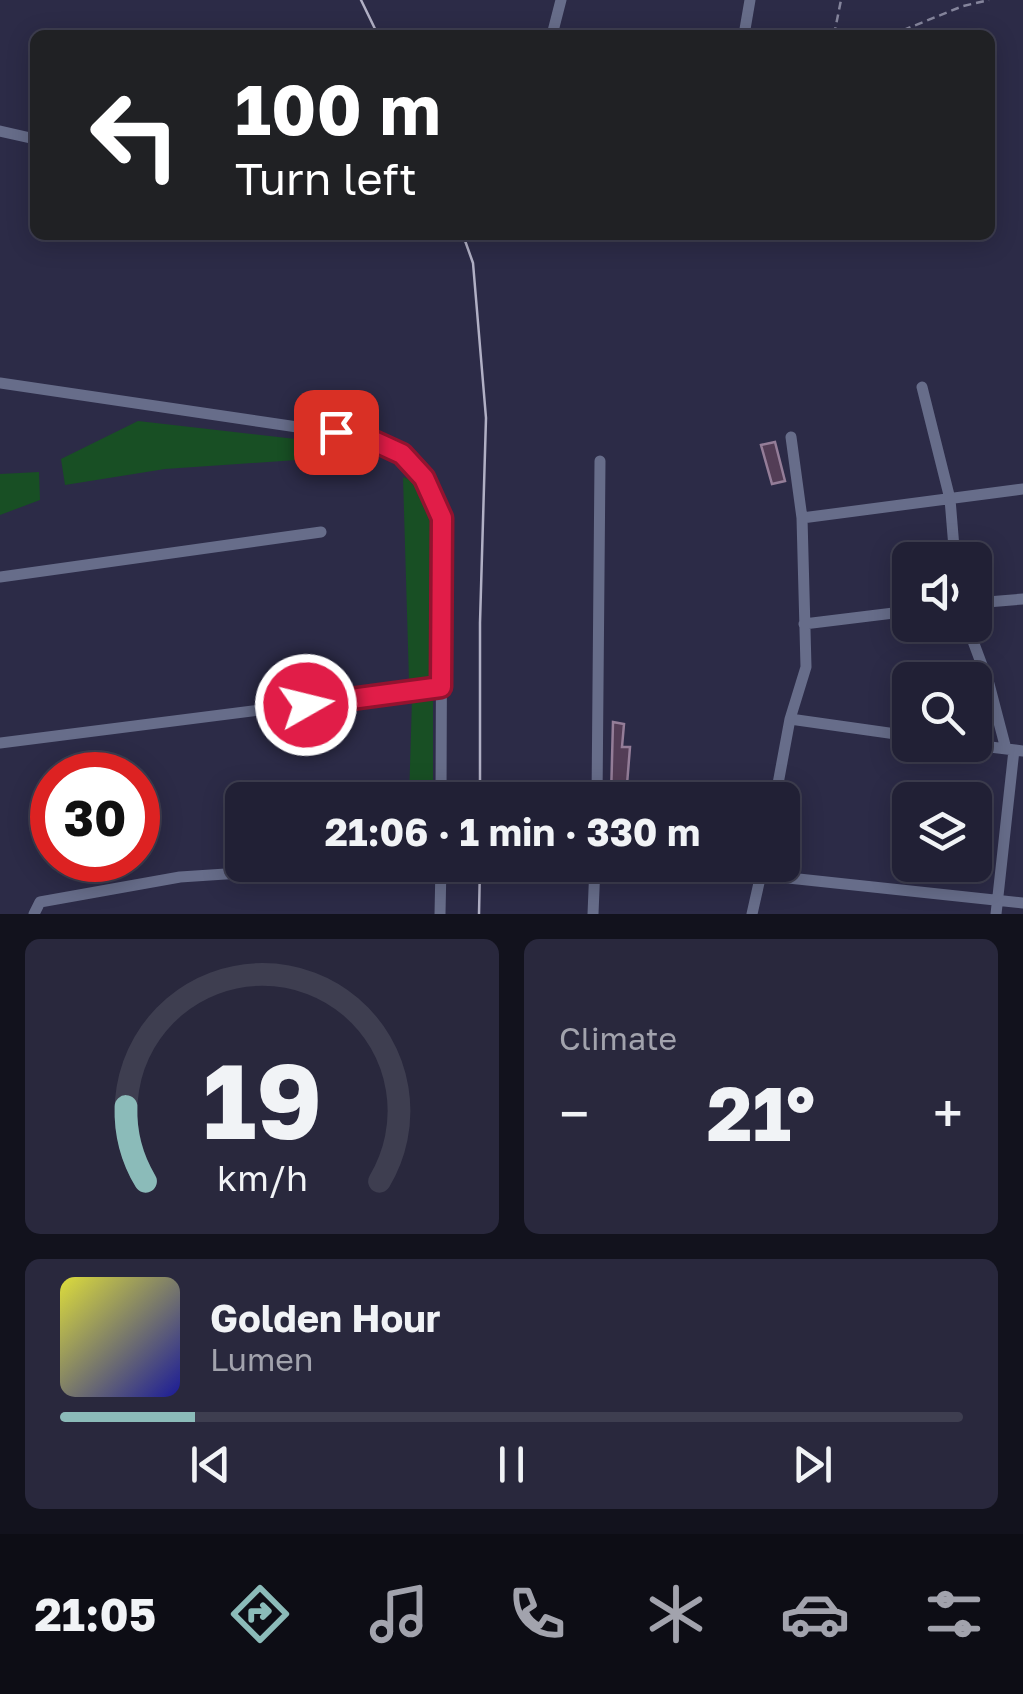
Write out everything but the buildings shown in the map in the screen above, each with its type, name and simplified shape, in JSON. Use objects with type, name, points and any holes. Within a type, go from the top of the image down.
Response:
[{"type":"street","points":[[553,30],[561,0]]},
{"type":"street","points":[[745,30],[750,0]]},
{"type":"street","points":[[0,131],[30,139]]},
{"type":"street","points":[[0,382],[365,437],[402,454],[424,478],[442,518],[441,782]]},
{"type":"street","points":[[922,387],[950,499],[954,542]]},
{"type":"street","points":[[779,782],[790,719],[806,667],[802,518],[791,437]]},
{"type":"street","points":[[597,782],[600,461]]},
{"type":"street","points":[[802,518],[1023,488]]},
{"type":"street","points":[[0,577],[321,532]]},
{"type":"street","points":[[992,602],[1023,599]]},
{"type":"street","points":[[804,624],[892,613]]},
{"type":"street","points":[[973,642],[1014,750],[996,914]]},
{"type":"street","points":[[0,742],[441,687]]},
{"type":"street","points":[[790,719],[892,733]]},
{"type":"street","points":[[34,914],[40,902],[180,877],[225,874]]},
{"type":"street","points":[[800,875],[1023,903]]},
{"type":"street","points":[[440,882],[440,914]]},
{"type":"street","points":[[594,914],[595,882]]},
{"type":"street","points":[[752,914],[759,882]]},
{"type":"path","points":[[835,30],[841,0]]},
{"type":"path","points":[[903,30],[989,0]]},
{"type":"green space","points":[[138,421],[322,442],[311,459],[165,469],[65,485],[61,459]]},
{"type":"green space","points":[[39,472],[40,500],[0,515],[0,474]]},
{"type":"green space","points":[[403,477],[417,483],[433,520],[433,678],[409,680]]},
{"type":"green space","points":[[433,695],[433,782],[410,782],[412,699]]},
{"type":"railway","points":[[361,0],[376,30]]},
{"type":"railway","points":[[465,240],[473,263],[486,418],[480,782]]},
{"type":"railway","points":[[479,914],[480,882]]},
{"type":"route","points":[[306,705],[441,687],[442,518],[424,478],[402,454],[365,437],[336,432]]}]
